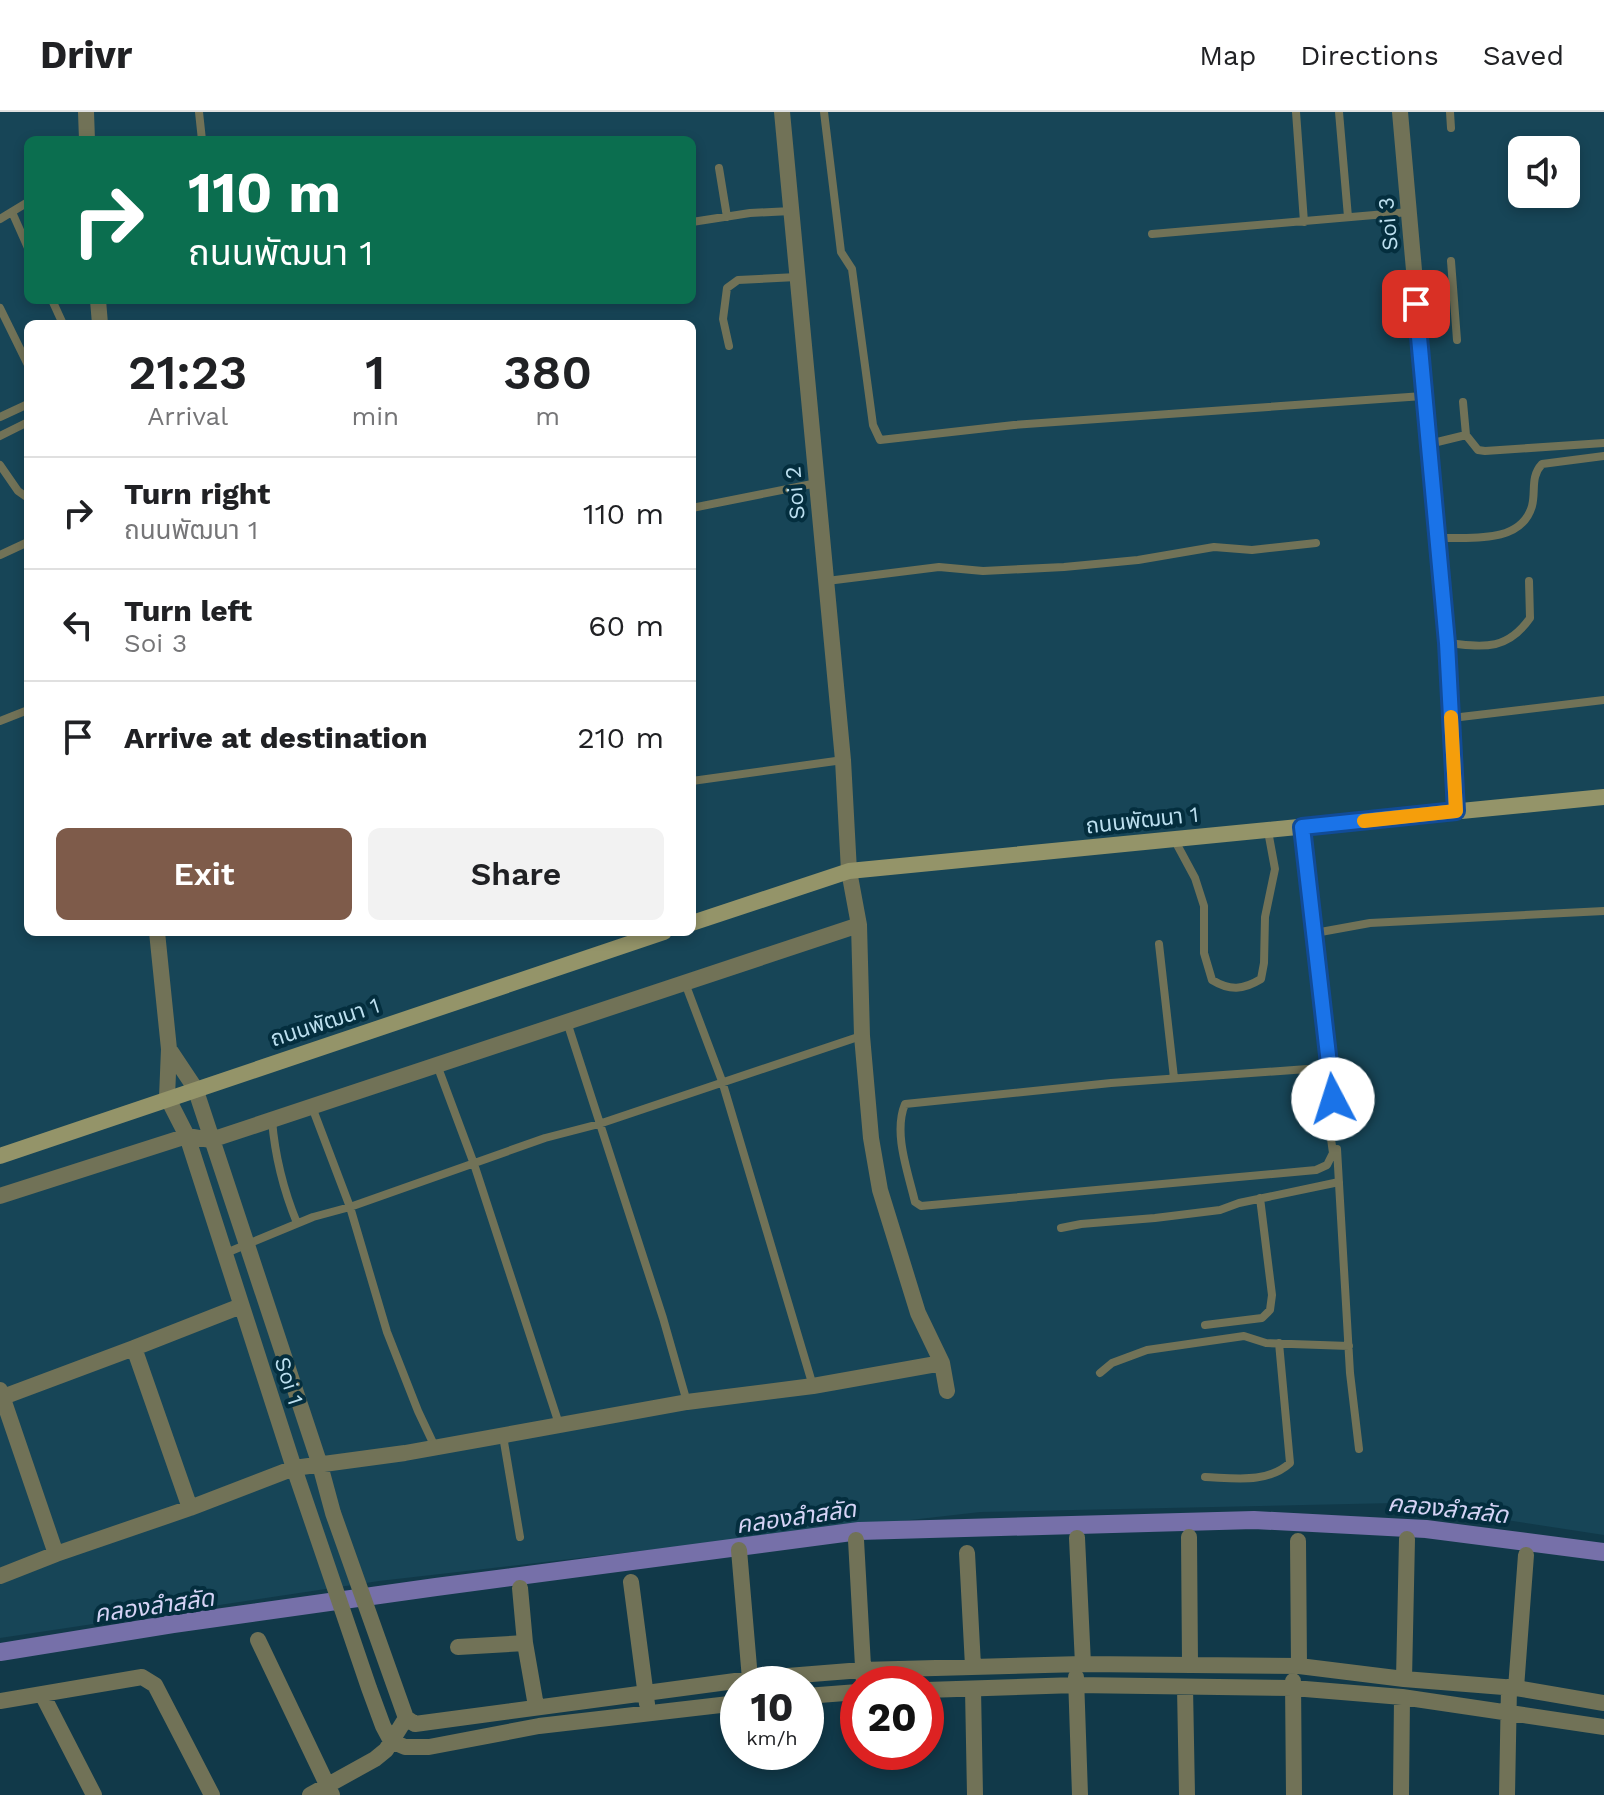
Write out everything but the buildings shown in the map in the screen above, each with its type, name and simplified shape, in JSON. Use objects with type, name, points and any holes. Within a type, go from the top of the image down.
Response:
[{"type":"main road","name":"ถนนพัฒนา 1","points":[[696,922],[849,871],[1604,797]]},
{"type":"main road","name":"ถนนพัฒนา 1","points":[[0,1156],[167,1097],[652,936]]},
{"type":"street","points":[[86,112],[87,136]]},
{"type":"street","name":"Soi 2","points":[[782,112],[843,760],[849,871],[859,925],[862,1036],[871,1138],[880,1190],[918,1313],[942,1363],[947,1391]]},
{"type":"street","name":"Soi 3","points":[[1400,112],[1447,643],[1456,811]]},
{"type":"street","points":[[0,1196],[187,1136],[211,1140],[859,925]]},
{"type":"street","name":"Soi 1","points":[[157,936],[169,1049],[167,1097],[187,1136],[294,1468],[387,1734]]},
{"type":"street","name":"Soi 1","points":[[169,1049],[195,1088],[320,1465],[333,1513],[406,1718]]},
{"type":"street","points":[[56,1554],[1,1393],[134,1348],[241,1306]]},
{"type":"street","points":[[134,1348],[190,1508]]},
{"type":"street","points":[[0,1576],[294,1468],[942,1363]]},
{"type":"street","points":[[1189,1537],[1190,1664]]},
{"type":"street","points":[[1077,1538],[1082,1664],[1080,1795]]},
{"type":"street","points":[[1404,1679],[1407,1539]]},
{"type":"street","points":[[856,1540],[862,1666]]},
{"type":"street","points":[[1294,1795],[1299,1666],[1298,1541]]},
{"type":"street","points":[[739,1550],[749,1666]]},
{"type":"street","points":[[967,1553],[973,1666]]},
{"type":"street","points":[[1507,1795],[1526,1555]]},
{"type":"street","points":[[631,1582],[649,1713]]},
{"type":"street","points":[[520,1588],[525,1643],[536,1706]]},
{"type":"street","points":[[258,1640],[330,1790]]},
{"type":"street","points":[[458,1647],[525,1643]]},
{"type":"street","points":[[944,1669],[1082,1664],[1299,1666],[1515,1688],[1604,1703]]},
{"type":"street","points":[[0,1701],[142,1677],[149,1680],[155,1685],[212,1795]]},
{"type":"street","points":[[310,1795],[330,1790],[375,1759],[386,1750],[387,1734],[406,1718],[415,1724],[720,1683]]},
{"type":"street","points":[[1082,1685],[1089,1795]]},
{"type":"street","points":[[944,1690],[1082,1685],[1298,1689],[1406,1697],[1604,1727]]},
{"type":"street","points":[[1187,1795],[1190,1687]]},
{"type":"street","points":[[1190,1687],[1195,1795]]},
{"type":"street","points":[[973,1689],[975,1795]]},
{"type":"street","points":[[1298,1689],[1302,1795]]},
{"type":"street","points":[[42,1694],[94,1795]]},
{"type":"street","points":[[1401,1795],[1406,1697]]},
{"type":"street","points":[[1406,1697],[1408,1795]]},
{"type":"street","points":[[387,1734],[405,1747],[429,1747],[539,1726],[720,1705]]},
{"type":"street","points":[[1513,1713],[1515,1795]]},
{"type":"lane","points":[[199,112],[202,136]]},
{"type":"lane","points":[[824,112],[841,252],[852,269],[873,425],[880,440],[1014,425],[1423,396]]},
{"type":"lane","points":[[1296,112],[1304,222]]},
{"type":"lane","points":[[1339,112],[1348,217]]},
{"type":"lane","points":[[1450,112],[1451,128]]},
{"type":"lane","points":[[719,168],[727,217]]},
{"type":"lane","points":[[0,219],[24,204]]},
{"type":"lane","points":[[696,221],[791,211]]},
{"type":"lane","points":[[12,212],[24,239]]},
{"type":"lane","points":[[1152,234],[1409,212]]},
{"type":"lane","points":[[1451,261],[1457,340]]},
{"type":"lane","points":[[729,346],[723,319],[727,288],[738,280],[797,277]]},
{"type":"lane","points":[[0,308],[24,357]]},
{"type":"lane","points":[[1463,402],[1466,435],[1478,450],[1604,443]]},
{"type":"lane","points":[[0,417],[24,406]]},
{"type":"lane","points":[[0,436],[24,424]]},
{"type":"lane","points":[[1428,444],[1466,435]]},
{"type":"lane","points":[[1437,538],[1499,536],[1519,527],[1531,507],[1532,482],[1542,464],[1604,456]]},
{"type":"lane","points":[[0,465],[24,495]]},
{"type":"lane","points":[[696,507],[817,483]]},
{"type":"lane","points":[[826,581],[939,567],[983,571],[1064,567],[1138,560],[1214,547],[1252,550],[1316,543]]},
{"type":"lane","points":[[0,555],[24,544]]},
{"type":"lane","points":[[1447,643],[1487,647],[1521,631],[1530,618],[1529,581]]},
{"type":"lane","points":[[1451,718],[1604,700]]},
{"type":"lane","points":[[0,721],[24,712]]},
{"type":"lane","points":[[696,780],[843,760]]},
{"type":"lane","points":[[1302,827],[1331,1071],[1359,1449]]},
{"type":"lane","points":[[1174,839],[1195,878],[1204,906],[1204,953],[1212,980],[1225,988],[1246,988],[1261,979],[1264,963],[1265,917],[1275,869],[1268,830]]},
{"type":"lane","points":[[1315,933],[1370,923],[1604,911]]},
{"type":"lane","points":[[1159,944],[1174,1078]]},
{"type":"lane","points":[[685,983],[722,1081],[813,1386]]},
{"type":"lane","points":[[567,1022],[663,1318],[687,1402]]},
{"type":"lane","points":[[226,1253],[297,1223],[545,1138],[599,1124],[862,1036]]},
{"type":"lane","points":[[437,1065],[474,1164],[559,1424]]},
{"type":"lane","points":[[1321,1068],[1333,1153],[1327,1165],[1316,1170],[921,1206],[915,1202],[901,1137],[900,1116],[905,1104],[1174,1078],[1321,1068],[1331,1071]]},
{"type":"lane","points":[[312,1107],[350,1207],[387,1332],[435,1447]]},
{"type":"lane","points":[[272,1120],[274,1152],[297,1223]]},
{"type":"lane","points":[[1061,1228],[1220,1210],[1260,1198],[1339,1182]]},
{"type":"lane","points":[[1205,1325],[1262,1318],[1270,1310],[1272,1295],[1260,1198]]},
{"type":"lane","points":[[1100,1373],[1112,1363],[1147,1350],[1244,1336],[1266,1343],[1349,1346]]},
{"type":"lane","points":[[1205,1477],[1251,1479],[1280,1473],[1290,1463],[1279,1343]]},
{"type":"lane","points":[[503,1436],[520,1537]]},
{"type":"shaded area","points":[[0,112],[1604,112],[1604,1535],[1395,1503],[980,1512],[379,1581],[0,1638]]},
{"type":"waterway","name":"คลองลำสลัด","points":[[0,1652],[173,1624],[859,1531],[1254,1520],[1426,1529],[1604,1552]]},
{"type":"slow traffic","points":[[1364,821],[1456,811],[1451,717]]},
{"type":"route","points":[[1333,1099],[1302,827],[1456,811],[1447,643],[1416,304]]}]
